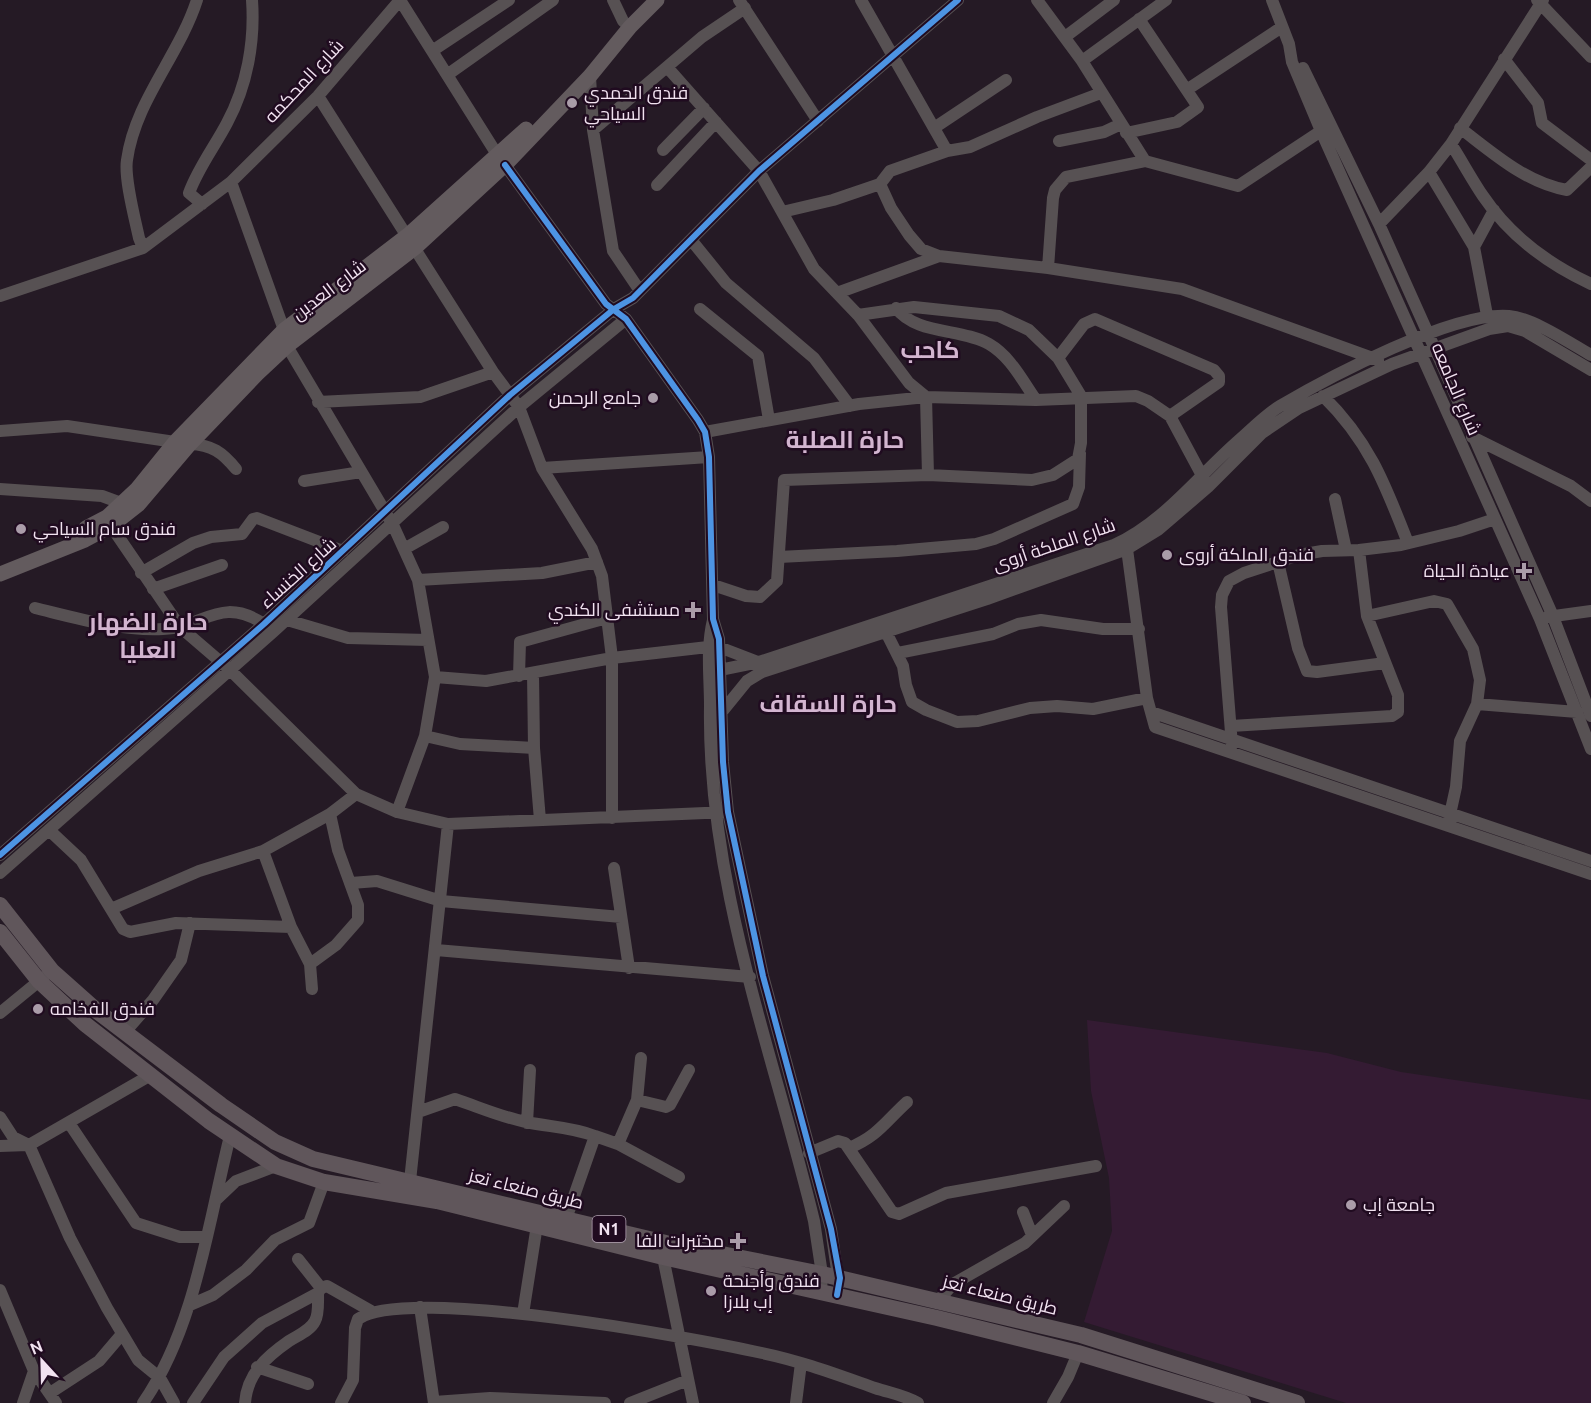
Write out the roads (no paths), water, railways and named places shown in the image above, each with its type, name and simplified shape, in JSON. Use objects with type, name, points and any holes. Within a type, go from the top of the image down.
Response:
[{"type":"highway","name":"طريق صنعاء تعز","points":[[0,905],[46,976],[85,1024],[209,1121],[276,1166],[324,1182],[437,1201],[663,1257],[829,1293],[1078,1353],[1243,1403]]},
{"type":"highway","name":"طريق صنعاء تعز","points":[[0,932],[46,976],[97,1011],[221,1105],[276,1142],[313,1159],[666,1243],[822,1274],[1081,1335],[1297,1403]]},
{"type":"highway","points":[[209,1121],[221,1105]]},
{"type":"main road","name":"شارع العدين","points":[[0,574],[47,556],[111,526],[139,504],[190,444],[287,346],[412,241],[590,76],[643,0]]},
{"type":"main road","name":"شارع العدين","points":[[502,160],[626,24],[657,0]]},
{"type":"main road","name":"شارع العدين","points":[[0,563],[83,530],[106,517],[137,489],[175,442],[285,330],[412,241]]},
{"type":"street","points":[[143,248],[139,238],[126,163],[134,132],[145,104],[188,28],[196,0]]},
{"type":"street","points":[[202,204],[189,193],[214,142],[227,124],[243,84],[252,39],[252,0]]},
{"type":"street","points":[[400,0],[502,160],[606,303],[626,319],[705,432],[709,457],[713,647],[721,714],[728,812],[744,895],[809,1153],[831,1229],[840,1278],[829,1293]]},
{"type":"street","name":"شارع المحكمه","points":[[0,296],[143,248],[231,182],[318,96],[400,0]]},
{"type":"street","points":[[432,51],[509,0]]},
{"type":"street","points":[[447,75],[553,0]]},
{"type":"street","points":[[613,0],[626,24]]},
{"type":"street","points":[[861,0],[946,150]]},
{"type":"street","points":[[626,319],[637,294],[759,171],[957,0]]},
{"type":"street","points":[[1038,0],[1082,61],[1145,161]]},
{"type":"street","points":[[1065,37],[1114,0]]},
{"type":"street","points":[[1082,61],[1166,0]]},
{"type":"street","name":"شارع الجامعه","points":[[1272,0],[1289,44],[1379,224],[1435,349],[1552,614],[1591,716]]},
{"type":"street","points":[[1379,224],[1429,172],[1451,144],[1540,1],[1591,57]]},
{"type":"street","points":[[593,130],[742,4],[818,121]]},
{"type":"street","points":[[1059,141],[1177,122],[1198,107],[1139,19]]},
{"type":"street","points":[[1188,89],[1282,27]]},
{"type":"street","name":"شارع الجامعه","points":[[1289,44],[1292,62],[1321,131],[1540,619],[1591,749]]},
{"type":"street","points":[[1504,59],[1538,103],[1542,123],[1591,160]]},
{"type":"street","points":[[667,67],[759,171],[814,269],[858,315],[909,382],[926,398],[928,475]]},
{"type":"street","points":[[590,76],[593,130],[612,251],[637,294]]},
{"type":"street","points":[[934,128],[1006,80]]},
{"type":"street","points":[[782,212],[880,184],[890,171],[946,150],[970,147],[1037,117],[1101,93]]},
{"type":"street","points":[[318,96],[493,372],[519,407],[542,468],[592,549],[597,562],[612,658],[612,818]]},
{"type":"street","points":[[663,150],[704,108]]},
{"type":"street","points":[[657,185],[716,122]]},
{"type":"street","points":[[1460,128],[1526,176],[1550,187],[1567,190],[1591,167]]},
{"type":"street","points":[[1048,268],[1053,198],[1055,190],[1066,177],[1145,161],[1238,186],[1321,131]]},
{"type":"street","points":[[1451,144],[1494,210],[1524,242],[1554,267],[1591,284]]},
{"type":"street","points":[[1429,172],[1474,247],[1487,315],[1513,316],[1591,355]]},
{"type":"street","points":[[231,182],[285,330]]},
{"type":"street","points":[[880,184],[891,208],[909,235],[921,249],[939,256],[1048,268],[1182,290],[1392,364]]},
{"type":"street","points":[[1474,247],[1494,210]]},
{"type":"street","points":[[692,241],[726,283],[814,358],[850,406]]},
{"type":"street","points":[[837,293],[939,256]]},
{"type":"street","name":"شارع الخنساء","points":[[0,873],[226,666],[264,624],[386,513],[510,395],[614,309],[637,294]]},
{"type":"street","points":[[778,557],[897,551],[976,544],[994,539],[1073,504],[1079,487],[1081,396],[1058,358],[1029,330],[1005,318],[914,307],[858,315]]},
{"type":"street","points":[[896,308],[906,320],[987,343],[1010,362],[1036,400]]},
{"type":"street","points":[[700,309],[755,351],[760,363],[769,420]]},
{"type":"street","name":"شارع الملكة أروى","points":[[715,671],[760,667],[886,632],[1127,549],[1158,530],[1205,482],[1236,442],[1278,408],[1427,333],[1487,315]]},
{"type":"street","name":"شارع الخنساء","points":[[0,855],[226,666],[287,620],[519,407],[626,319]]},
{"type":"street","points":[[1058,358],[1084,324],[1095,319],[1204,366],[1219,376],[1219,382],[1170,416]]},
{"type":"street","name":"شارع الملكة أروى","points":[[760,667],[1114,545],[1153,523],[1262,433],[1299,408],[1392,364],[1489,329],[1508,327],[1525,331],[1591,370]]},
{"type":"street","points":[[287,346],[318,402],[393,525],[418,580],[435,676],[425,736],[397,812]]},
{"type":"street","points":[[318,402],[420,397],[493,372]]},
{"type":"street","points":[[705,432],[850,406],[926,398],[1036,400],[1081,396],[1136,396],[1170,416],[1205,482]]},
{"type":"street","points":[[1323,396],[1361,438],[1390,498],[1408,543]]},
{"type":"street","points":[[0,431],[67,426],[175,442]]},
{"type":"street","points":[[1472,437],[1571,486],[1591,501]]},
{"type":"street","points":[[190,444],[211,446],[223,453],[236,469]]},
{"type":"street","points":[[712,585],[746,597],[762,596],[766,589],[777,581],[784,480],[928,475],[1042,479],[1078,459],[1080,453]]},
{"type":"street","points":[[542,468],[709,457]]},
{"type":"street","points":[[304,481],[361,472]]},
{"type":"street","points":[[0,489],[102,496],[121,503]]},
{"type":"street","points":[[1335,499],[1346,550]]},
{"type":"street","points":[[141,573],[194,543],[211,537],[242,534],[253,519],[257,518],[344,551]]},
{"type":"street","points":[[1232,753],[1222,595],[1230,581],[1244,573],[1322,551],[1359,550],[1408,543],[1460,531],[1495,519]]},
{"type":"street","points":[[111,526],[180,627],[226,666],[356,794],[397,812],[448,824],[728,812]]},
{"type":"street","points":[[404,549],[443,527]]},
{"type":"street","points":[[1127,549],[1147,698],[1155,727],[1591,874]]},
{"type":"street","points":[[1232,732],[1392,716],[1398,712],[1400,704],[1367,616],[1359,550]]},
{"type":"street","points":[[418,580],[542,573],[597,562]]},
{"type":"street","points":[[1278,562],[1298,648],[1307,670],[1317,672],[1385,663]]},
{"type":"street","points":[[153,589],[222,565]]},
{"type":"street","points":[[1367,616],[1434,601],[1447,604],[1468,640],[1478,665],[1480,680],[1477,704],[1460,741],[1456,787],[1449,811],[1448,826]]},
{"type":"street","points":[[35,608],[97,623],[163,629],[180,627],[209,615],[229,612],[250,615],[264,624]]},
{"type":"street","points":[[1540,619],[1552,614],[1591,612]]},
{"type":"street","points":[[519,676],[520,642],[607,618]]},
{"type":"street","points":[[287,620],[348,638],[428,640]]},
{"type":"street","points":[[898,653],[993,634],[1018,624],[1041,620],[1103,629],[1139,629]]},
{"type":"street","points":[[886,632],[898,653],[912,702],[957,722],[978,721],[1030,708],[1057,706],[1093,709],[1147,698]]},
{"type":"street","points":[[435,676],[486,681],[612,658],[713,647],[760,667],[721,714]]},
{"type":"street","points":[[715,671],[709,765],[714,814],[728,895],[802,1173],[818,1240],[822,1274],[829,1293]]},
{"type":"street","points":[[533,673],[534,748],[540,820]]},
{"type":"street","points":[[1477,704],[1577,712]]},
{"type":"street","points":[[1151,712],[1232,732],[1591,861]]},
{"type":"street","points":[[425,736],[460,744],[534,748]]},
{"type":"street","points":[[111,909],[199,871],[263,851],[330,814],[356,794]]},
{"type":"street","points":[[310,964],[336,945],[358,920],[358,905],[338,850],[330,814]]},
{"type":"street","points":[[410,1181],[448,824]]},
{"type":"street","points":[[49,830],[81,860],[117,923],[130,932],[176,922],[291,927]]},
{"type":"street","points":[[263,851],[291,927],[310,964],[312,989]]},
{"type":"street","points":[[614,868],[628,968]]},
{"type":"street","points":[[351,884],[377,881],[441,901],[621,917]]},
{"type":"street","points":[[125,1032],[153,1000],[181,960],[190,923]]},
{"type":"street","points":[[436,950],[750,977]]},
{"type":"street","points":[[0,1013],[46,976]]},
{"type":"street","points":[[618,1144],[637,1100],[641,1058]]},
{"type":"street","points":[[527,1123],[530,1070]]},
{"type":"street","points":[[637,1100],[666,1107],[670,1105],[690,1070]]},
{"type":"street","points":[[1,1147],[29,1145],[149,1076]]},
{"type":"street","points":[[418,1112],[455,1099],[491,1114],[527,1123],[574,1128],[618,1144],[679,1177]]},
{"type":"street","points":[[849,1148],[868,1140],[881,1131],[907,1102]]},
{"type":"street","points":[[0,1117],[14,1137],[29,1145],[70,1238],[122,1334],[138,1360],[160,1378],[174,1403]]},
{"type":"street","points":[[69,1122],[135,1223],[180,1237],[205,1237]]},
{"type":"street","points":[[143,1403],[160,1378],[190,1305],[230,1136]]},
{"type":"street","points":[[566,1219],[595,1136]]},
{"type":"street","points":[[809,1153],[838,1141],[849,1148],[892,1212],[899,1214],[946,1193],[1096,1166]]},
{"type":"street","points":[[214,1202],[236,1181],[276,1166]]},
{"type":"street","points":[[190,1305],[213,1295],[246,1270],[276,1240],[309,1223],[324,1182]]},
{"type":"street","points":[[938,1300],[953,1284],[1025,1243],[1064,1206]]},
{"type":"street","points":[[1023,1212],[1032,1235]]},
{"type":"street","points":[[523,1314],[537,1225]]},
{"type":"street","points":[[663,1257],[693,1403]]},
{"type":"street","points":[[245,1403],[248,1385],[257,1367],[290,1340],[306,1331],[316,1320],[320,1290],[298,1259]]},
{"type":"street","points":[[193,1403],[224,1357],[262,1323],[327,1286],[371,1311]]},
{"type":"street","points":[[0,1290],[34,1371],[53,1398],[99,1361],[122,1334]]},
{"type":"street","points":[[420,1307],[434,1402],[490,1398],[605,1403]]},
{"type":"street","points":[[341,1403],[353,1380],[355,1328],[358,1319],[371,1311],[420,1307],[523,1314],[763,1353],[801,1363],[918,1403]]},
{"type":"street","points":[[1053,1403],[1078,1353]]},
{"type":"street","points":[[796,1403],[801,1363]]},
{"type":"street","points":[[257,1367],[308,1384]]},
{"type":"street","points":[[23,1403],[34,1371]]},
{"type":"street","points":[[630,1403],[688,1380]]},
{"type":"place","name":"فندق الحمدي السياحي","points":[[572,103]]},
{"type":"place","name":"جامع الرحمن","points":[[653,398]]},
{"type":"place","name":"فندق سام السياحي","points":[[21,529]]},
{"type":"place","name":"فندق الملكة أروى","points":[[1167,555]]},
{"type":"place","name":"عيادة الحياة","points":[[1524,571]]},
{"type":"place","name":"مستشفى الكندي","points":[[693,610]]},
{"type":"place","name":"فندق الفخامه","points":[[38,1009]]},
{"type":"place","name":"جامعة إب","points":[[1351,1205]]},
{"type":"place","name":"مختبرات الفا","points":[[738,1241]]},
{"type":"place","name":"فندق وأجنحة إب بلازا","points":[[711,1291]]},
{"type":"district","name":"كاحب","points":[[930,350]]},
{"type":"district","name":"حارة الصلبة","points":[[845,440]]},
{"type":"district","name":"حارة الضهار العليا","points":[[148,636]]},
{"type":"district","name":"حارة السقاف","points":[[828,704]]}]
